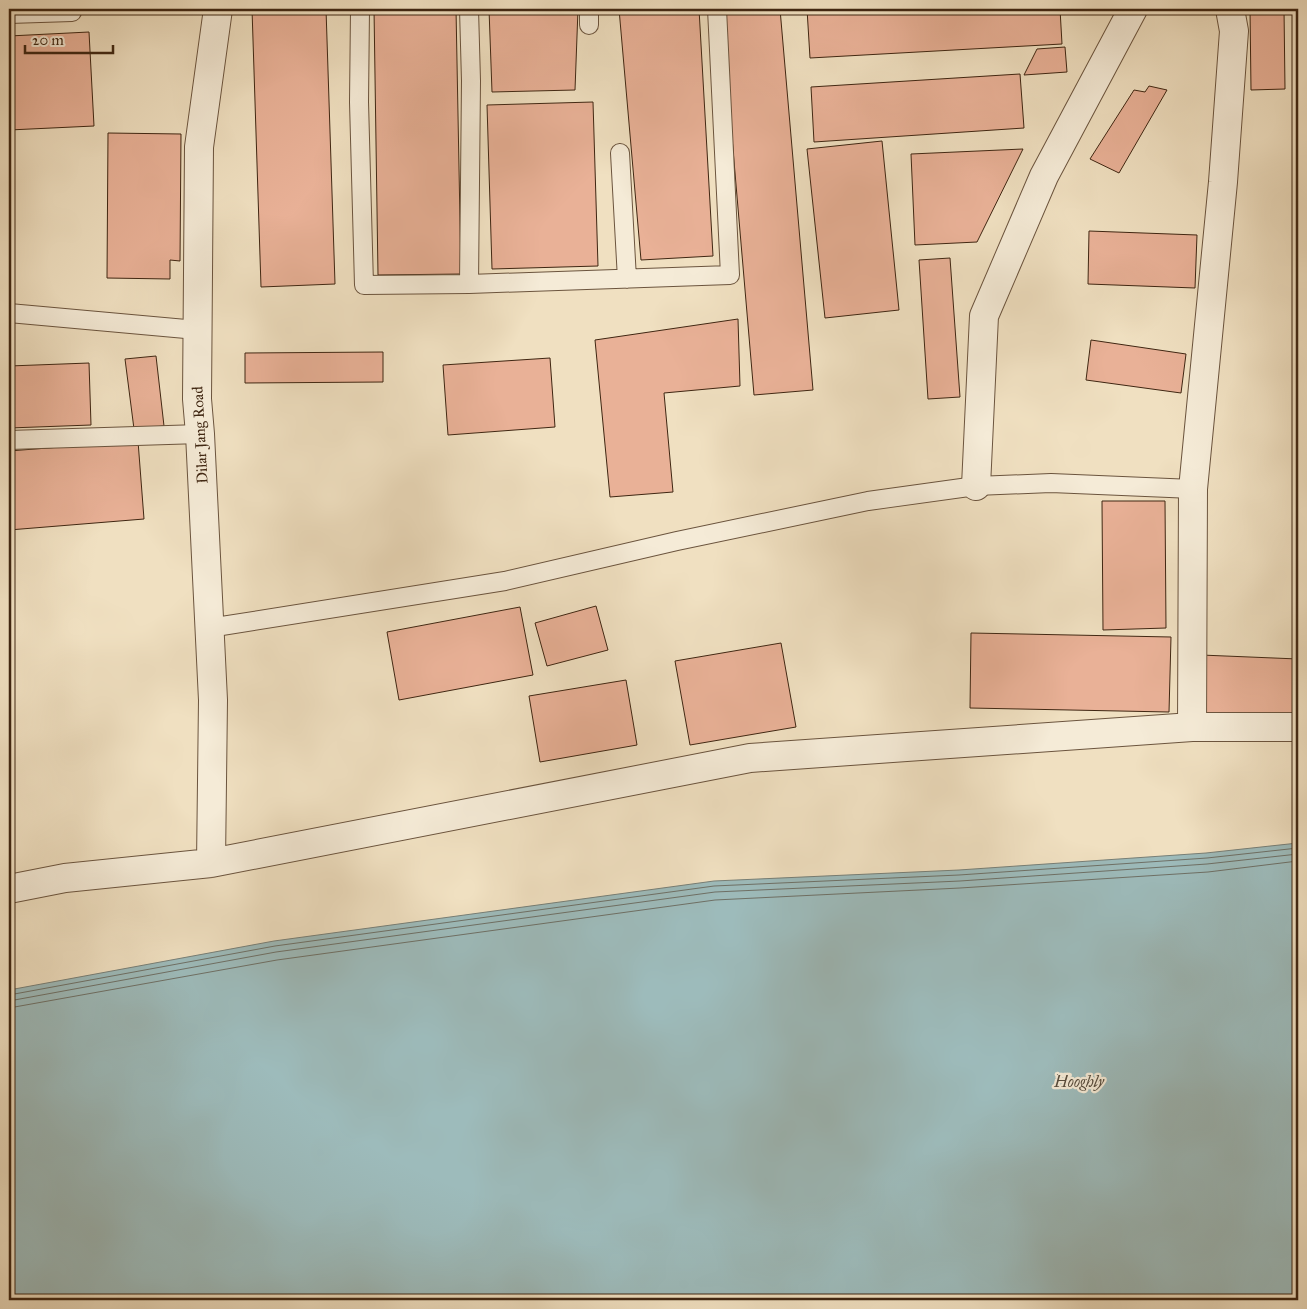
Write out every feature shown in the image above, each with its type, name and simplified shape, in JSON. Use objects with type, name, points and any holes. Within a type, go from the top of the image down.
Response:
[{"type":"street","name":"Dilar Jang Road","points":[[212,863],[213,700],[197,399],[197,330],[199,147],[218,9]]},
{"type":"street","points":[[976,486],[984,316],[1044,176],[1133,9]]},
{"type":"street","points":[[1192,727],[1194,489],[1224,172],[1234,31],[1230,9]]},
{"type":"street","points":[[9,889],[65,878],[212,863],[750,758],[1192,727],[1298,727]]},
{"type":"lane","points":[[360,9],[359,102],[364,284],[469,284],[730,275],[717,9]]},
{"type":"lane","points":[[469,9],[471,81],[469,284]]},
{"type":"lane","points":[[9,14],[72,12]]},
{"type":"lane","points":[[620,153],[627,278]]},
{"type":"lane","points":[[9,313],[197,330]]},
{"type":"lane","points":[[9,440],[200,434]]},
{"type":"lane","points":[[209,628],[504,581],[676,541],[868,502],[976,486],[1051,484],[1194,489]]},
{"type":"water","name":"Hooghly","points":[[1298,843],[1298,1300],[9,1300],[9,990],[274,941],[714,881],[959,870],[1206,853]]},
{"type":"building","points":[[252,9],[326,9],[335,284],[261,287]]},
{"type":"building","points":[[374,9],[456,9],[461,274],[378,275]]},
{"type":"building","points":[[489,9],[578,9],[575,90],[492,92]]},
{"type":"building","points":[[619,9],[699,9],[713,256],[641,260]]},
{"type":"building","points":[[721,9],[780,9],[813,390],[754,395]]},
{"type":"building","points":[[807,9],[1060,9],[1062,44],[810,58]]},
{"type":"building","points":[[1250,9],[1284,9],[1285,89],[1251,90]]},
{"type":"building","points":[[1296,9],[1298,9],[1298,88],[1297,88]]},
{"type":"building","points":[[89,32],[94,126],[9,130],[9,36]]},
{"type":"building","points":[[1065,47],[1067,72],[1024,75],[1037,49]]},
{"type":"building","points":[[1020,74],[1024,128],[814,142],[811,87]]},
{"type":"building","points":[[1149,86],[1167,90],[1119,173],[1090,159],[1134,90],[1145,92]]},
{"type":"building","points":[[593,102],[598,266],[492,269],[487,105]]},
{"type":"building","points":[[108,133],[181,134],[180,261],[170,260],[170,279],[107,278]]},
{"type":"building","points":[[882,141],[899,310],[825,318],[807,149]]},
{"type":"building","points":[[1023,149],[977,242],[915,245],[911,154]]},
{"type":"building","points":[[1089,231],[1197,235],[1195,288],[1088,284]]},
{"type":"building","points":[[950,258],[960,397],[928,399],[919,260]]},
{"type":"building","points":[[738,319],[740,386],[664,393],[673,492],[610,497],[595,340]]},
{"type":"building","points":[[1091,340],[1186,354],[1181,393],[1086,380]]},
{"type":"building","points":[[383,352],[383,382],[245,383],[245,353]]},
{"type":"building","points":[[156,356],[164,426],[134,429],[125,359]]},
{"type":"building","points":[[550,358],[555,427],[448,435],[443,365]]},
{"type":"building","points":[[89,363],[91,425],[9,428],[9,366]]},
{"type":"building","points":[[138,441],[144,519],[9,530],[9,451]]},
{"type":"building","points":[[1102,501],[1165,501],[1166,628],[1103,630]]},
{"type":"building","points":[[596,606],[608,650],[547,666],[535,623]]},
{"type":"building","points":[[520,607],[533,675],[399,700],[387,632]]},
{"type":"building","points":[[971,633],[1171,637],[1169,712],[970,708]]},
{"type":"building","points":[[781,643],[796,727],[690,745],[675,661]]},
{"type":"building","points":[[1201,655],[1298,659],[1298,721],[1198,717]]},
{"type":"building","points":[[626,680],[637,745],[540,762],[529,696]]}]
